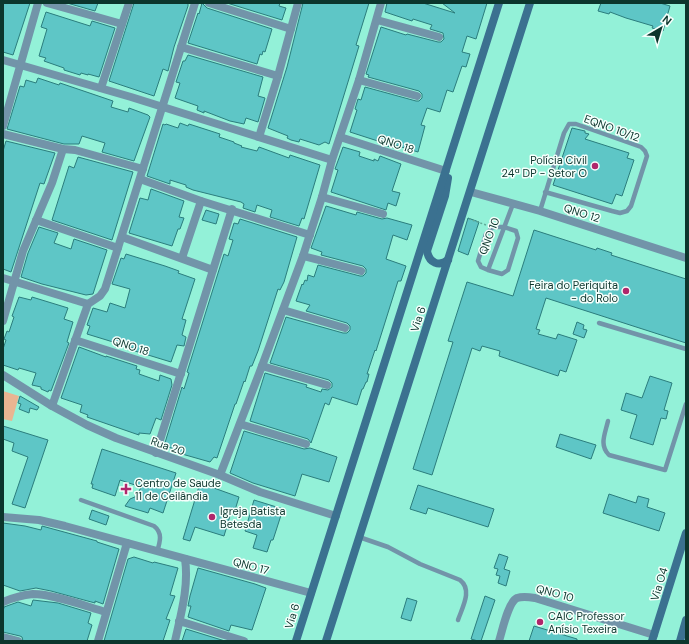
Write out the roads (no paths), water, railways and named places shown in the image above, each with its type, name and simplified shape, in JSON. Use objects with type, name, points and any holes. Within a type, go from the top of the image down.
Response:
[{"type":"main road","name":"Via 6","points":[[296,641],[500,3]]},
{"type":"main road","name":"Via 6","points":[[326,641],[471,192],[530,3]]},
{"type":"main road","points":[[448,260],[441,264],[434,262],[429,258],[427,251],[445,196],[451,155]]},
{"type":"main road","name":"Via O4","points":[[653,638],[686,533]]},
{"type":"main road","points":[[682,641],[686,620]]},
{"type":"street","points":[[3,126],[38,3]]},
{"type":"street","points":[[47,3],[122,24]]},
{"type":"street","points":[[101,88],[129,3]]},
{"type":"street","points":[[52,406],[88,304],[100,296],[105,289],[195,3]]},
{"type":"street","points":[[209,3],[291,29]]},
{"type":"street","points":[[259,137],[298,3]]},
{"type":"street","points":[[220,475],[303,256],[332,160],[359,80],[381,3]]},
{"type":"street","points":[[377,20],[439,37]]},
{"type":"street","points":[[182,47],[278,76]]},
{"type":"street","points":[[3,60],[162,106],[332,160]]},
{"type":"street","points":[[359,80],[417,96]]},
{"type":"street","points":[[3,134],[63,149],[75,150],[142,169]]},
{"type":"street","name":"QNO 18","points":[[340,137],[446,172]]},
{"type":"street","points":[[3,321],[23,251],[52,183],[63,149]]},
{"type":"street","points":[[140,180],[201,201],[232,209],[310,235]]},
{"type":"street","name":"QNO 12","points":[[471,192],[686,258]]},
{"type":"street","points":[[322,197],[383,214]]},
{"type":"street","points":[[182,258],[201,201]]},
{"type":"street","points":[[156,453],[232,209]]},
{"type":"street","points":[[36,220],[118,248]]},
{"type":"street","points":[[122,237],[213,270]]},
{"type":"street","points":[[303,256],[361,271]]},
{"type":"street","points":[[3,278],[88,304]]},
{"type":"street","points":[[283,310],[345,328]]},
{"type":"street","name":"QNO 18","points":[[75,340],[181,374]]},
{"type":"street","points":[[262,366],[326,385]]},
{"type":"street","name":"Rua 20","points":[[3,375],[52,406],[87,425],[116,438],[220,475],[260,492],[336,516]]},
{"type":"street","points":[[240,424],[306,444]]},
{"type":"street","name":"QNO 17","points":[[3,517],[39,520],[65,526],[311,593]]},
{"type":"street","points":[[98,641],[128,543]]},
{"type":"street","points":[[175,641],[186,587],[187,571],[185,559]]},
{"type":"street","points":[[3,602],[25,595],[34,594],[50,596],[106,612]]},
{"type":"street","name":"QNO 10","points":[[499,641],[510,606],[515,599],[522,597],[535,598],[653,638]]},
{"type":"street","points":[[179,621],[244,641]]},
{"type":"street","points":[[3,637],[18,641]]},
{"type":"lane","name":"EQNO 10/12","points":[[569,124],[576,124],[641,147],[647,156],[631,206],[627,211],[612,211],[545,192],[564,133],[569,124]]},
{"type":"lane","points":[[540,212],[545,192]]},
{"type":"lane","name":"QNO 10","points":[[504,227],[516,231],[518,238],[508,270],[502,274],[488,270],[504,227],[513,204]]},
{"type":"lane","points":[[488,270],[482,267],[478,261],[486,234],[493,227],[504,227]]},
{"type":"lane","points":[[599,323],[686,349]]},
{"type":"lane","points":[[608,421],[603,444],[604,450],[609,455],[665,470],[686,404]]},
{"type":"lane","points":[[81,500],[154,526],[158,529],[160,535],[158,552]]},
{"type":"lane","points":[[359,537],[388,546],[420,564],[464,583],[468,593],[458,620]]},
{"type":"place","name":"Polícia Civil 24ª DP - Setor O","points":[[595,166]]},
{"type":"place","name":"Feira do Periquita - do Rolo","points":[[626,291]]},
{"type":"place","name":"Centro de Saude 11 de Ceilândia","points":[[126,489]]},
{"type":"place","name":"Igreja Batista Betesda","points":[[212,517]]},
{"type":"place","name":"CAIC Professor Anísio Texeira","points":[[540,622]]}]
